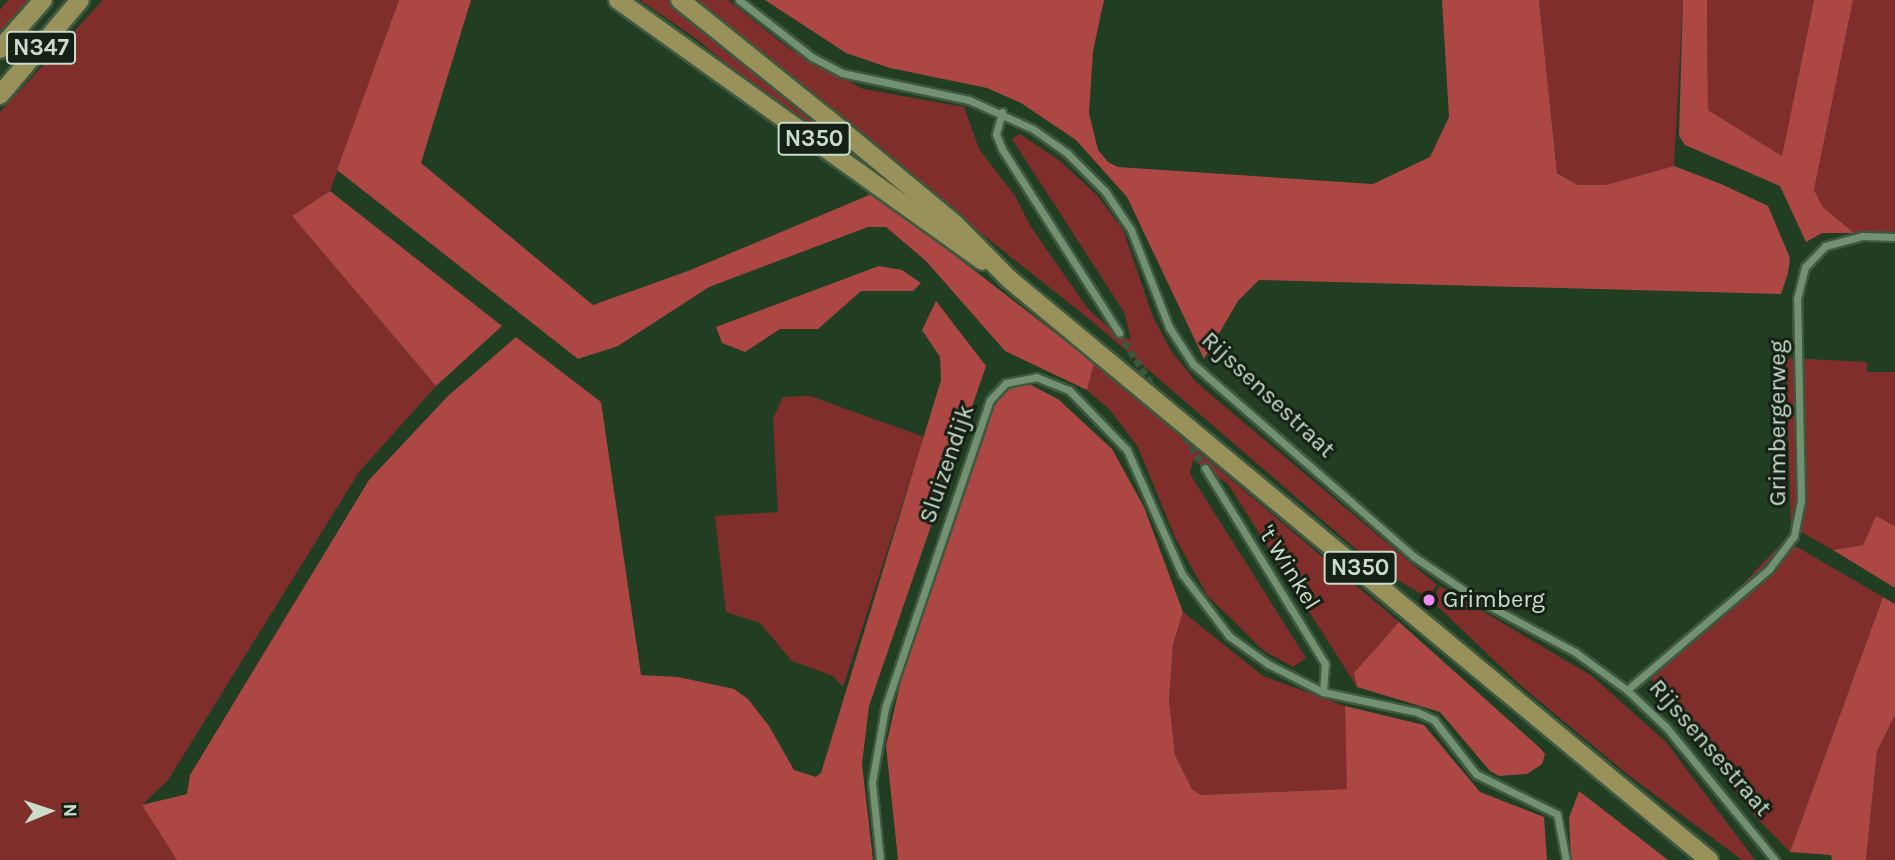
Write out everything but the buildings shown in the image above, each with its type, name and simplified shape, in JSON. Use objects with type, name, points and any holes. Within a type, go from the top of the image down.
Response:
[{"type":"main road","name":"N347","points":[[0,49],[43,0]]},
{"type":"main road","name":"N347","points":[[0,95],[80,0]]},
{"type":"main road","name":"N350","points":[[618,0],[962,249],[1009,279]]},
{"type":"main road","name":"N350","points":[[680,0],[955,224],[1009,279],[1709,860]]},
{"type":"street","name":"Rijssensestraat","points":[[739,0],[802,50],[842,73],[969,100],[1002,113],[1067,153],[1105,191],[1141,251],[1175,340],[1212,383],[1413,556],[1480,601],[1575,652],[1627,690],[1666,727],[1774,860]]},
{"type":"street","points":[[1002,113],[996,134],[1002,149],[1119,333]]},
{"type":"street","name":"Grimbergerweg","points":[[1627,690],[1769,569],[1794,536],[1801,500],[1797,299],[1805,267],[1825,246],[1863,236],[1895,237]]},
{"type":"street","name":"Sluizendijk","points":[[880,860],[872,790],[879,729],[981,422],[997,389],[1013,379],[1036,377],[1053,381],[1110,429],[1140,476],[1182,574],[1216,621],[1250,653],[1323,692],[1417,712],[1434,720],[1476,774],[1557,814],[1566,860]]},
{"type":"street","name":"'t Winkel","points":[[1205,468],[1325,664],[1323,692]]},
{"type":"shaded area","points":[[8,0],[30,0],[0,32],[0,10]]},
{"type":"shaded area","points":[[103,0],[399,0],[330,191],[292,216],[436,386],[359,472],[168,780],[143,804],[177,860],[0,860],[0,112]]},
{"type":"shaded area","points":[[399,0],[471,0],[421,163],[593,305],[688,271],[874,193],[1094,363],[1087,390],[1005,351],[926,261],[886,227],[868,227],[709,287],[618,346],[578,359],[337,170]]},
{"type":"shaded area","points":[[640,0],[670,0],[698,18],[976,251],[801,125],[698,40]]},
{"type":"shaded area","points":[[696,0],[728,0],[788,48],[863,89],[964,107],[979,149],[1015,196],[1031,227],[1088,309],[1119,337],[1131,339],[1124,312],[1012,139],[1020,134],[1060,161],[1097,195],[1123,230],[1153,317],[1171,351],[1197,383],[1437,585],[1428,598],[1379,569],[1093,322],[828,112]]},
{"type":"shaded area","points":[[765,0],[1104,0],[1093,51],[1089,113],[1098,150],[1108,162],[1118,167],[1373,184],[1430,157],[1449,117],[1442,0],[1539,0],[1557,173],[1578,185],[1606,185],[1674,166],[1721,184],[1768,206],[1790,258],[1788,273],[1781,294],[1259,280],[1238,301],[1204,359],[1127,197],[1076,140],[1021,103],[987,88],[890,68],[846,53]]},
{"type":"shaded area","points":[[1539,0],[1683,0],[1674,166],[1607,185],[1578,185],[1557,172]]},
{"type":"shaded area","points":[[1683,0],[1707,0],[1708,110],[1782,156],[1814,0],[1853,0],[1814,190],[1823,207],[1854,233],[1822,233],[1806,242],[1780,186],[1685,145],[1679,136]]},
{"type":"shaded area","points":[[1707,0],[1814,0],[1782,156],[1708,110]]},
{"type":"shaded area","points":[[1853,0],[1895,0],[1895,234],[1854,233],[1823,207],[1814,190]]},
{"type":"shaded area","points":[[330,191],[502,326],[436,386],[292,216]]},
{"type":"shaded area","points":[[879,266],[902,270],[921,283],[913,291],[861,291],[818,329],[780,329],[745,352],[722,343],[716,327]]},
{"type":"shaded area","points":[[936,301],[986,366],[869,706],[862,764],[873,860],[177,860],[142,805],[187,794],[190,775],[369,480],[448,396],[516,337],[601,402],[641,675],[678,677],[734,689],[748,699],[769,726],[794,770],[816,777],[821,773],[941,380],[940,357],[922,330]]},
{"type":"shaded area","points":[[1786,358],[1867,362],[1867,372],[1895,372],[1895,526],[1876,516],[1863,545],[1833,550],[1791,526]]},
{"type":"shaded area","points":[[1094,363],[1399,622],[1354,673],[1357,687],[1228,484],[1193,460],[1190,474],[1306,658],[1293,667],[1264,651],[1207,595],[1175,537],[1138,447],[1110,410],[1087,390]]},
{"type":"shaded area","points":[[1025,382],[1058,399],[1112,449],[1144,507],[1183,612],[1173,645],[1169,700],[1175,755],[1192,789],[1201,795],[1347,789],[1345,706],[1424,725],[1480,792],[1544,817],[1547,860],[898,860],[886,746],[903,671],[991,408],[1007,389]]},
{"type":"shaded area","points":[[810,396],[924,437],[843,687],[833,676],[792,661],[760,623],[726,612],[715,516],[778,512],[773,418],[783,397]]},
{"type":"shaded area","points":[[1876,516],[1895,526],[1895,588],[1833,550],[1863,545]]},
{"type":"shaded area","points":[[1785,540],[1883,597],[1790,852],[1754,815],[1651,679]]},
{"type":"shaded area","points":[[1440,586],[1592,676],[1666,742],[1755,860],[1742,860],[1627,774],[1520,685],[1431,600]]},
{"type":"shaded area","points":[[1883,597],[1895,604],[1895,715],[1877,751],[1866,860],[1832,860],[1831,855],[1790,852]]},
{"type":"shaded area","points":[[1183,612],[1263,676],[1345,706],[1348,789],[1201,795],[1192,789],[1175,755],[1169,699],[1173,645]]},
{"type":"shaded area","points":[[1399,622],[1540,748],[1545,754],[1542,764],[1527,774],[1499,776],[1490,771],[1440,712],[1357,687],[1354,673]]},
{"type":"shaded area","points":[[1895,715],[1895,860],[1866,860],[1877,751]]},
{"type":"shaded area","points":[[1579,791],[1668,860],[1571,860],[1569,818]]},
{"type":"tunnel","points":[[1119,333],[1158,395]]},
{"type":"tunnel","points":[[1180,428],[1205,468]]},
{"type":"place","name":"Grimberg","points":[[1429,600]]}]
